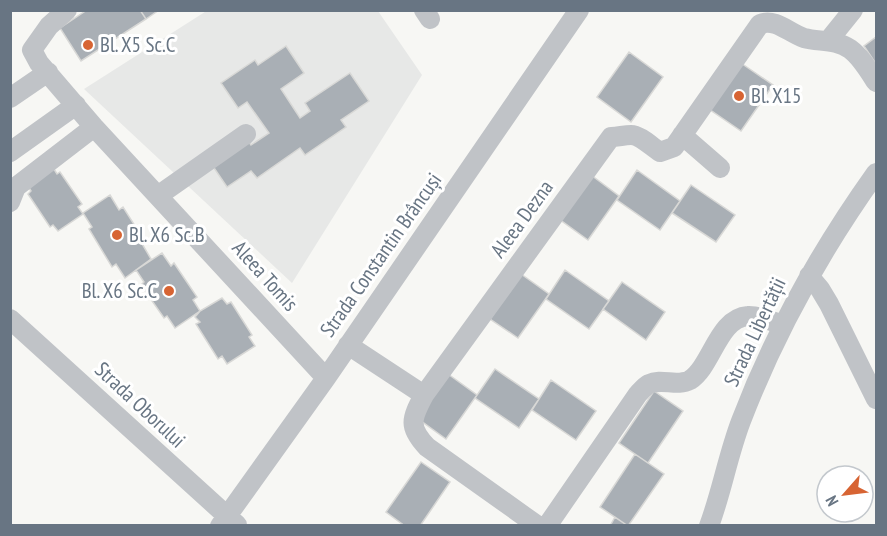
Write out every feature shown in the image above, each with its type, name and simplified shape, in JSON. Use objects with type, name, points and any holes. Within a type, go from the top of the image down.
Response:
[{"type":"street","name":"Aleea Tomis","points":[[67,10],[49,26],[32,50],[39,63],[94,127],[326,378]]},
{"type":"street","name":"Strada Constantin Brâncuși","points":[[228,522],[579,10]]},
{"type":"street","points":[[828,41],[853,10]]},
{"type":"street","name":"Aleea Dezna","points":[[538,525],[427,447],[414,430],[414,415],[424,396],[611,137],[623,138],[630,135],[637,137],[660,152],[674,147],[760,24],[767,22],[778,24],[802,37],[828,41],[852,50],[876,82]]},
{"type":"street","points":[[10,98],[48,72]]},
{"type":"street","points":[[10,152],[76,105]]},
{"type":"street","points":[[10,202],[16,187],[94,127]]},
{"type":"street","points":[[159,195],[246,135]]},
{"type":"street","points":[[682,135],[720,168]]},
{"type":"street","name":"Strada Libertății","points":[[709,525],[740,424],[783,325],[808,276],[876,173]]},
{"type":"street","points":[[808,276],[829,304],[876,399]]},
{"type":"street","points":[[547,525],[638,394],[648,385],[681,384],[698,374],[724,332],[731,323],[740,318],[749,315],[783,325]]},
{"type":"street","name":"Strada Oborului","points":[[10,319],[228,522]]},
{"type":"street","points":[[348,345],[424,396]]},
{"type":"shaded area","points":[[208,10],[378,11],[422,75],[292,283],[84,89]]},
{"type":"building","name":"Bl. X5 Sc.C","points":[[87,10],[140,10],[146,19],[81,61],[60,28]]},
{"type":"building","points":[[140,10],[159,10],[146,19]]},
{"type":"building","points":[[876,37],[876,64],[864,46]]},
{"type":"building","points":[[286,46],[304,73],[281,89],[300,118],[310,111],[305,103],[350,73],[369,101],[341,120],[346,127],[305,155],[300,148],[257,178],[251,171],[227,187],[212,165],[248,140],[251,145],[269,133],[247,102],[238,108],[221,83],[255,60],[258,65]]},
{"type":"building","points":[[629,52],[663,77],[631,122],[597,97]]},
{"type":"building","name":"Bl. X15","points":[[738,61],[773,85],[741,131],[706,107]]},
{"type":"building","points":[[52,166],[57,174],[60,172],[82,204],[78,207],[83,214],[58,231],[53,225],[50,227],[28,194],[31,191],[26,183]]},
{"type":"building","points":[[637,170],[680,201],[660,230],[617,200]]},
{"type":"building","points":[[591,175],[619,196],[588,240],[559,219]]},
{"type":"building","points":[[691,185],[735,215],[716,242],[672,213]]},
{"type":"building","name":"Bl. X6 Sc.B","points":[[110,195],[119,210],[123,207],[144,240],[141,242],[151,259],[125,278],[116,264],[112,267],[89,229],[92,227],[83,213]]},
{"type":"building","name":"Bl. X6 Sc.C","points":[[162,253],[171,266],[174,263],[197,297],[193,300],[200,311],[175,328],[167,316],[164,318],[141,285],[144,282],[136,270]]},
{"type":"building","points":[[565,270],[609,301],[589,329],[546,299]]},
{"type":"building","points":[[521,274],[549,294],[518,338],[490,319]]},
{"type":"building","points":[[622,282],[665,312],[646,340],[603,309]]},
{"type":"building","points":[[222,298],[227,304],[231,302],[252,335],[249,337],[255,346],[227,364],[222,356],[218,359],[196,324],[200,322],[195,317],[200,311]]},
{"type":"building","points":[[495,369],[539,399],[519,428],[475,398]]},
{"type":"building","points":[[448,374],[477,395],[446,439],[417,418]]},
{"type":"building","points":[[551,380],[596,411],[576,440],[532,410]]},
{"type":"building","points":[[654,391],[683,411],[648,463],[619,443]]},
{"type":"building","points":[[635,454],[664,474],[628,526],[600,507]]},
{"type":"building","points":[[421,462],[450,482],[420,526],[405,526],[386,512]]},
{"type":"building","points":[[615,517],[628,526],[610,526]]},
{"type":"place","name":"Bl. X5 Sc.C","points":[[88,45]]},
{"type":"place","name":"Bl. X15","points":[[739,96]]},
{"type":"place","name":"Bl. X6 Sc.B","points":[[117,235]]},
{"type":"place","name":"Bl. X6 Sc.C","points":[[169,291]]}]
